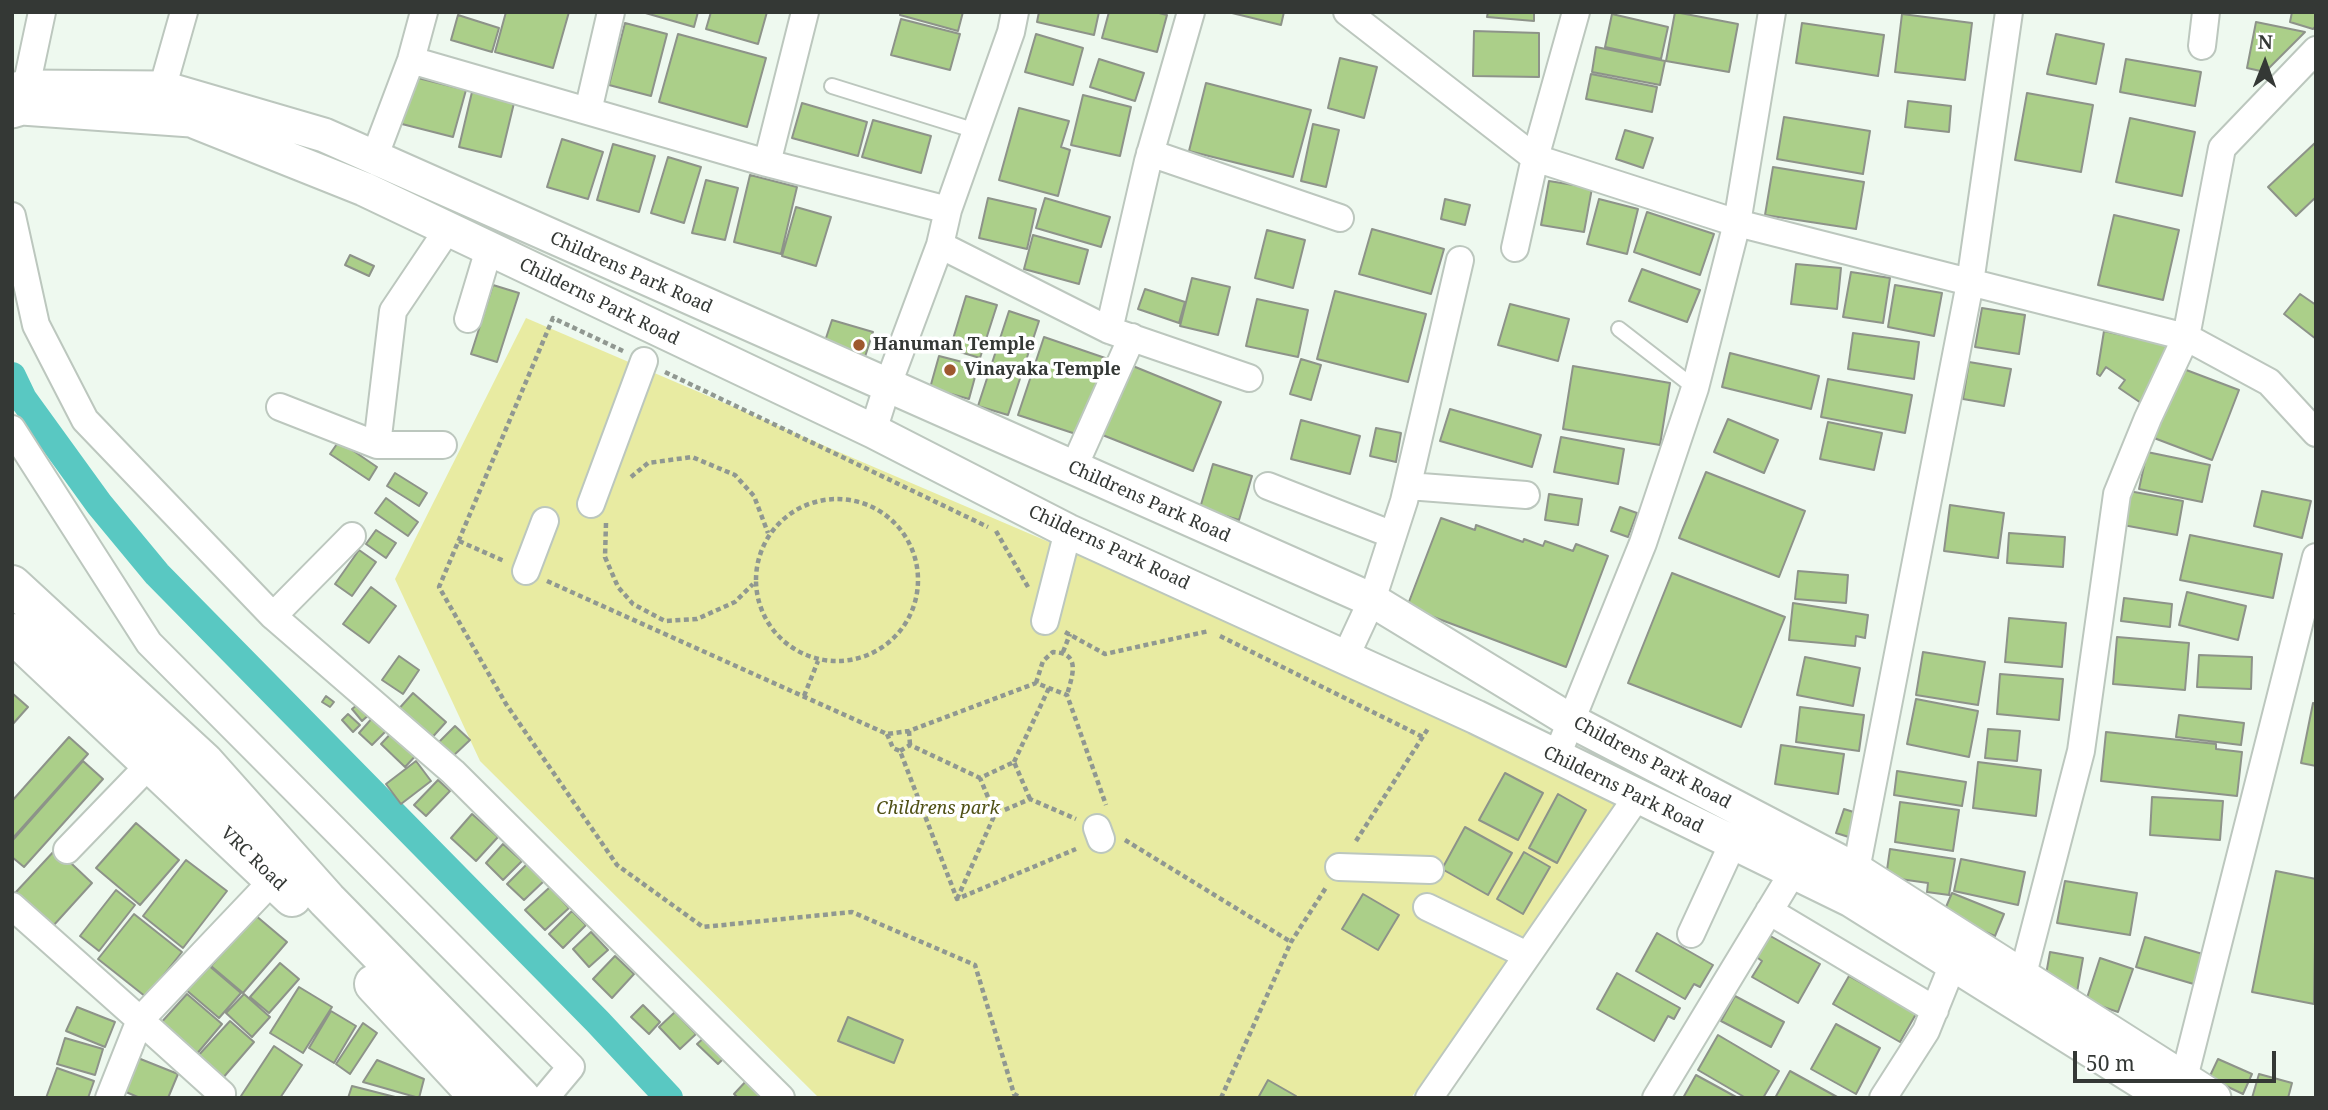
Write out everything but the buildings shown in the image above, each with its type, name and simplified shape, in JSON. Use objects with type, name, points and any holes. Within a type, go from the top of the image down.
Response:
[{"type":"main road","points":[[12,585],[204,762],[327,900],[521,1098]]},
{"type":"main road","name":"VRC Road","points":[[12,633],[275,878],[476,1096]]},
{"type":"street","points":[[18,99],[42,12]]},
{"type":"street","points":[[153,119],[184,12]]},
{"type":"street","points":[[373,158],[411,60],[424,12]]},
{"type":"street","points":[[588,111],[611,12]]},
{"type":"street","points":[[767,163],[805,12]]},
{"type":"street","points":[[873,431],[940,245],[948,210],[1015,12]]},
{"type":"street","points":[[1073,469],[1120,334],[1150,153],[1191,12]]},
{"type":"street","points":[[1347,12],[1535,158],[1737,223],[2186,337],[2269,382],[2316,433]]},
{"type":"street","points":[[1514,248],[1535,158],[1576,12]]},
{"type":"street","points":[[1556,758],[1643,543],[1695,388],[1737,223],[1772,12]]},
{"type":"street","points":[[1856,870],[1970,283],[2009,12]]},
{"type":"street","points":[[2202,46],[2206,12]]},
{"type":"street","points":[[2023,974],[2081,751],[2118,494],[2148,418],[2186,337],[2222,148],[2316,50]]},
{"type":"street","points":[[411,60],[767,163],[948,210]]},
{"type":"street","name":"Childrens Park Road","points":[[18,99],[163,88],[324,135],[1372,600],[1571,721],[1856,870],[2023,974],[2164,1091],[2214,1098]]},
{"type":"street","name":"Childerns Park Road","points":[[18,99],[153,119],[191,121],[364,189],[873,431],[1068,531],[1444,702],[1852,900],[2164,1091]]},
{"type":"street","points":[[1150,153],[1340,218]]},
{"type":"street","points":[[12,216],[36,326],[85,420],[166,508],[273,616],[453,772],[781,1098]]},
{"type":"street","points":[[377,445],[393,311],[449,229]]},
{"type":"street","points":[[940,245],[1120,334],[1249,378]]},
{"type":"street","points":[[468,319],[489,249]]},
{"type":"street","points":[[1345,658],[1372,600],[1408,486],[1460,260]]},
{"type":"street","points":[[599,509],[644,361]]},
{"type":"street","points":[[280,407],[377,445],[443,445]]},
{"type":"street","points":[[12,429],[149,643],[571,1067],[545,1098]]},
{"type":"street","points":[[1268,486],[1393,535]]},
{"type":"street","points":[[1408,486],[1526,495]]},
{"type":"street","points":[[526,571],[545,521]]},
{"type":"street","points":[[1045,621],[1068,531]]},
{"type":"street","points":[[273,616],[352,536]]},
{"type":"street","points":[[2164,1091],[2316,557]]},
{"type":"street","points":[[67,850],[151,763]]},
{"type":"street","points":[[1429,1098],[1637,797]]},
{"type":"street","points":[[1691,934],[1733,843]]},
{"type":"street","points":[[1339,867],[1430,870]]},
{"type":"street","points":[[1656,1098],[1793,872]]},
{"type":"street","points":[[109,1098],[140,1020],[275,878]]},
{"type":"street","points":[[12,906],[222,1094],[221,1098]]},
{"type":"street","points":[[1427,907],[1527,955]]},
{"type":"street","points":[[1769,911],[1934,1010]]},
{"type":"street","points":[[1883,1098],[1926,1031],[1953,964]]},
{"type":"lane","points":[[832,86],[976,131]]},
{"type":"lane","points":[[1619,329],[1695,388]]},
{"type":"path","points":[[1021,1098],[1014,1094],[975,965],[852,912],[703,927],[617,865],[506,704],[439,587],[553,318],[999,532],[1045,621],[1105,654],[1206,630],[1423,737]]},
{"type":"path","points":[[630,478],[648,463],[692,457],[735,475],[754,496],[768,533]]},
{"type":"path","points":[[599,509],[605,557],[618,586],[632,604],[665,621],[697,619],[735,602],[753,584],[768,533],[797,507],[836,497],[874,506],[905,532],[919,569],[915,608],[892,641],[858,660],[818,661],[786,646],[763,618],[753,584]]},
{"type":"path","points":[[459,541],[887,734],[909,731],[1036,683],[1067,695]]},
{"type":"path","points":[[639,622],[645,610]]},
{"type":"path","points":[[1063,652],[1070,634]]},
{"type":"path","points":[[957,900],[1113,824],[1067,695],[1073,668],[1070,658],[1063,652],[1053,652],[1043,661],[1036,683]]},
{"type":"path","points":[[804,696],[818,661]]},
{"type":"path","points":[[979,778],[1014,762],[1049,688]]},
{"type":"path","points":[[1221,1098],[1291,942],[1444,702]]},
{"type":"path","points":[[909,731],[911,745]]},
{"type":"path","points":[[887,734],[893,748],[900,751],[957,900]]},
{"type":"path","points":[[900,751],[911,745]]},
{"type":"path","points":[[911,745],[979,778],[995,814]]},
{"type":"path","points":[[1014,762],[1030,799],[1099,833],[1110,844],[1121,837],[1291,942]]},
{"type":"path","points":[[957,900],[995,814],[1030,799]]},
{"type":"green space","name":"Childrens park","points":[[526,318],[1077,554],[1624,796],[1411,1098],[819,1098],[480,761],[395,579]]},
{"type":"waterway","points":[[12,376],[23,399],[99,504],[157,574],[598,1022],[669,1098]]},
{"type":"place","name":"Hanuman Temple","points":[[859,345]]},
{"type":"place","name":"Vinayaka Temple","points":[[950,370]]}]
